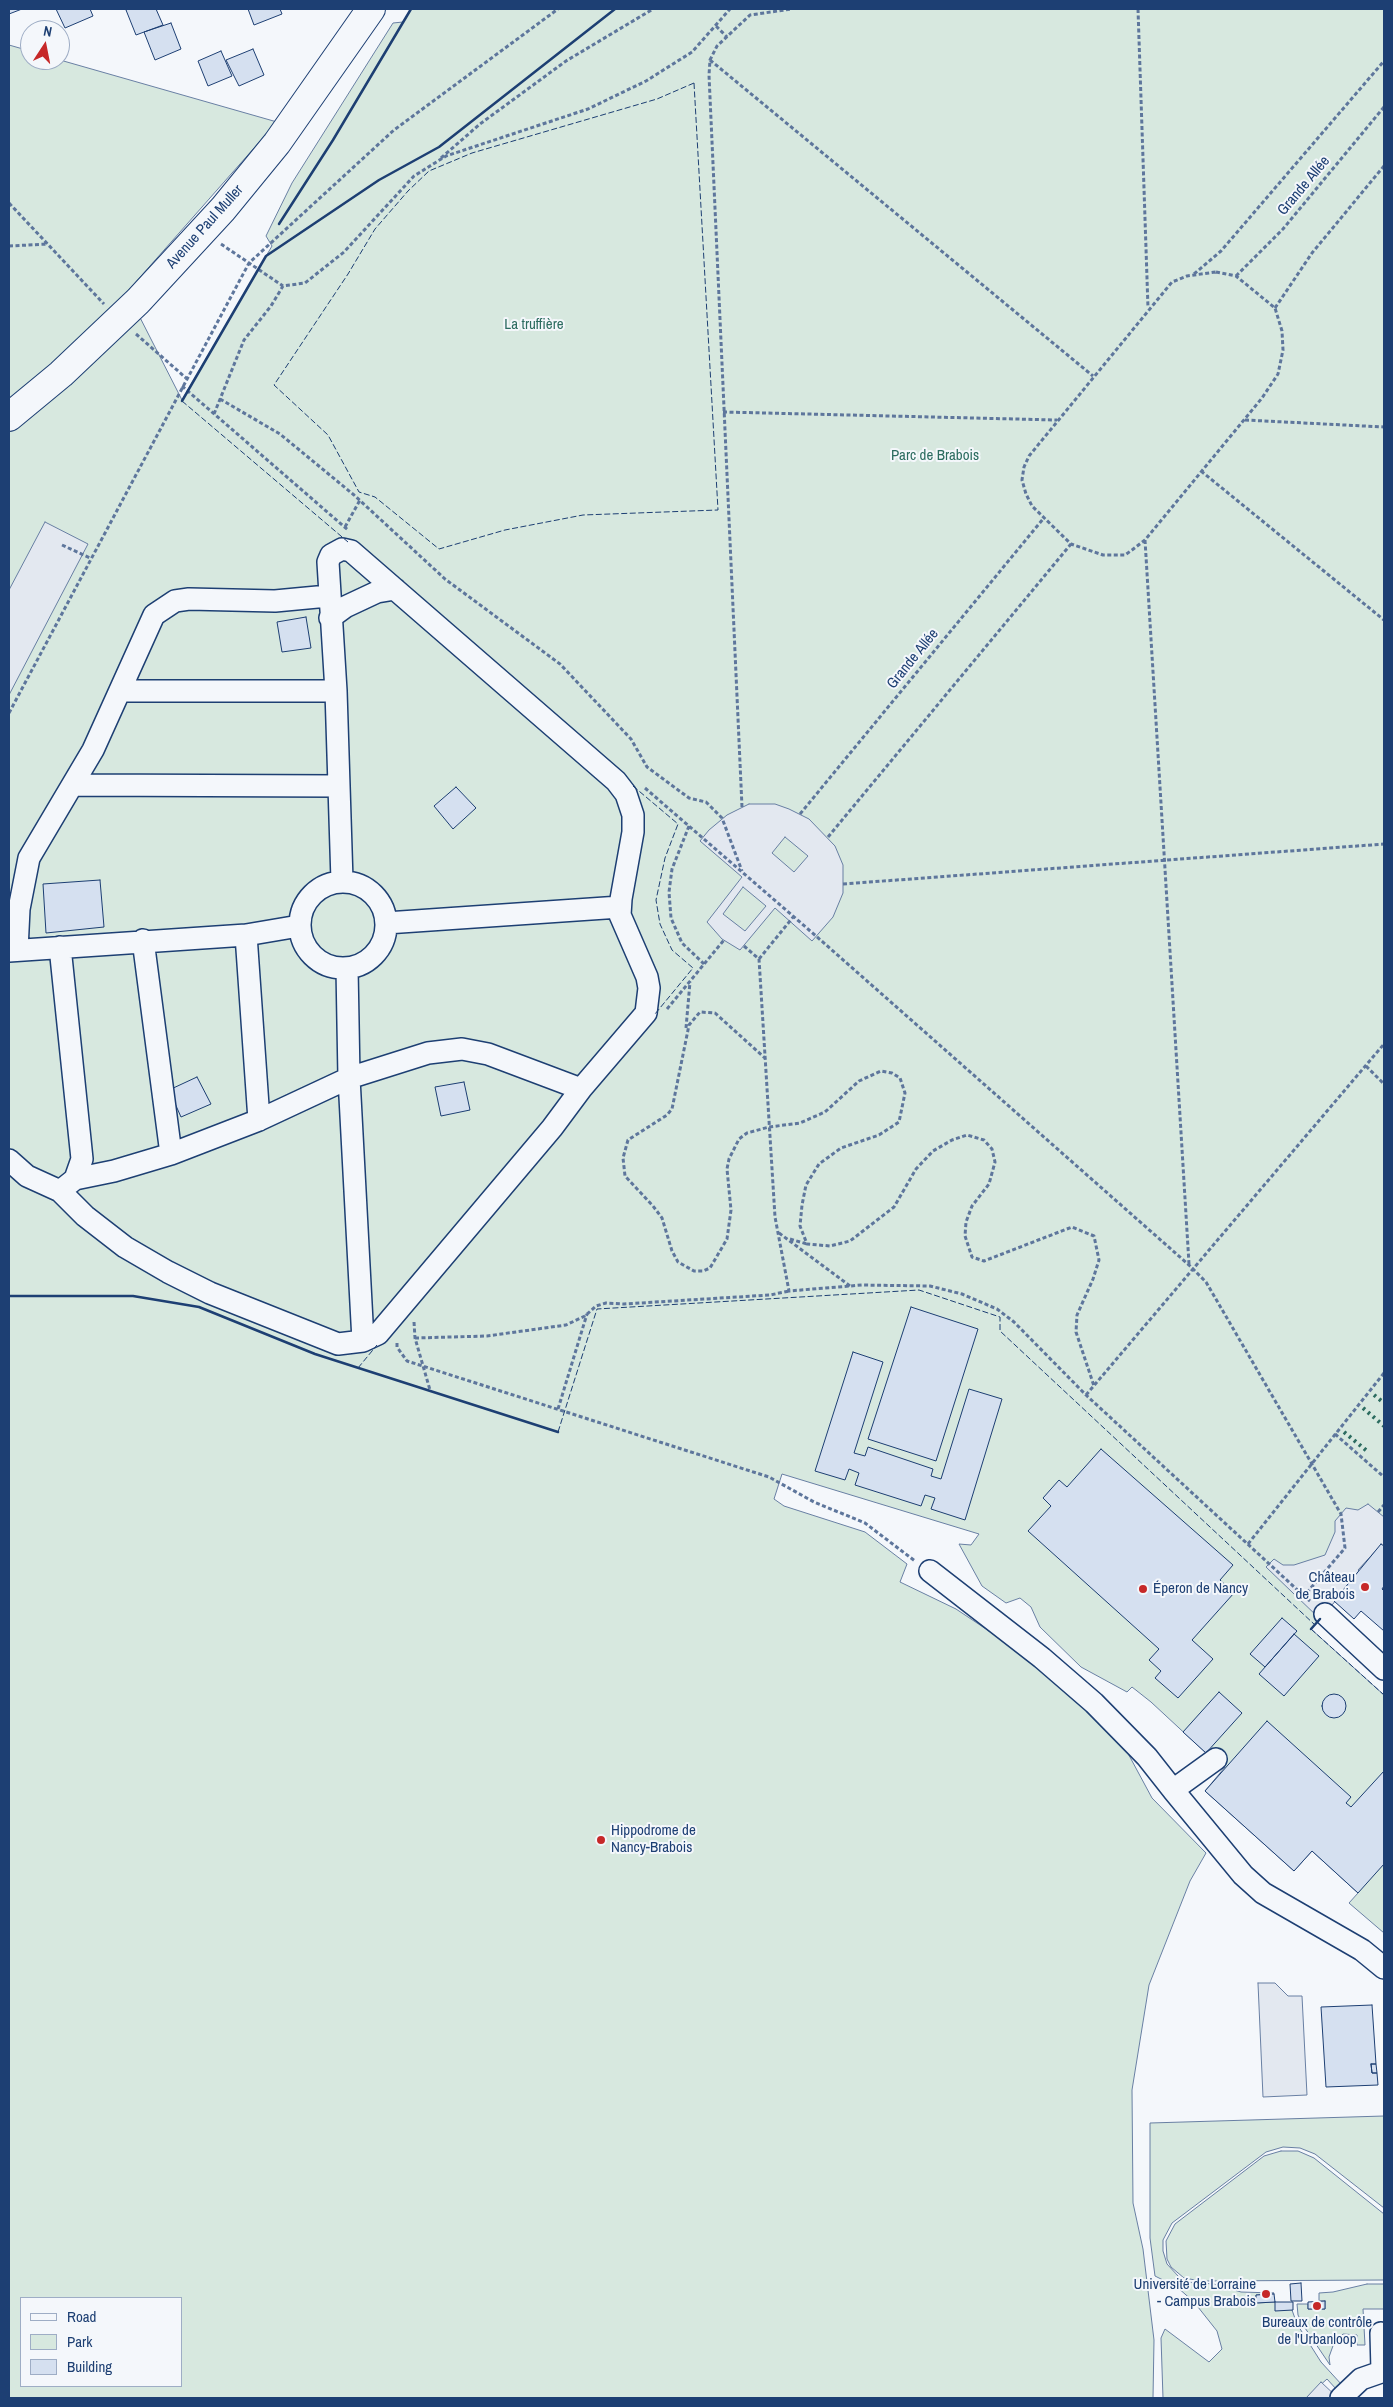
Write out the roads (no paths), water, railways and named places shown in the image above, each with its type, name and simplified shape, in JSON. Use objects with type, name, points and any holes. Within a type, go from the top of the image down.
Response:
[{"type":"main road","name":"Avenue Paul Muller","points":[[9,417],[61,374],[115,314],[203,231],[278,142],[371,9]]},
{"type":"street","points":[[67,1185],[85,1216],[125,1247],[168,1272],[263,1316],[338,1344],[363,1341],[378,1334],[552,1128],[581,1089],[646,1014],[649,988],[647,977],[620,915],[633,832],[633,815],[626,794],[616,781],[395,589],[351,552],[342,549],[330,555],[328,562],[328,596],[336,691],[342,882]]},
{"type":"street","points":[[330,618],[346,607],[376,592],[395,589]]},
{"type":"street","points":[[299,926],[246,935],[143,940],[13,950],[29,858],[93,750],[154,615],[175,601],[189,599],[275,601],[328,596]]},
{"type":"street","points":[[121,691],[336,691]]},
{"type":"street","points":[[73,785],[339,786]]},
{"type":"street","points":[[342,882],[355,883],[372,894],[384,910],[386,923],[385,936],[376,953],[360,965],[347,968],[329,967],[314,958],[303,944],[299,926],[302,909],[311,895],[331,883],[342,882]]},
{"type":"street","points":[[386,923],[620,907]]},
{"type":"street","points":[[246,935],[258,1120]]},
{"type":"street","points":[[143,940],[171,1154]]},
{"type":"street","points":[[60,947],[82,1159],[67,1185]]},
{"type":"street","points":[[347,968],[349,1078],[363,1341]]},
{"type":"street","points":[[9,1160],[27,1176],[67,1185],[171,1154],[258,1120],[349,1078],[428,1053],[462,1049],[488,1054],[581,1089]]},
{"type":"street","points":[[930,1572],[1042,1658],[1094,1703],[1147,1757],[1244,1875],[1263,1893],[1362,1950],[1384,1968]]},
{"type":"street","points":[[1324,1614],[1384,1670]]},
{"type":"street","points":[[1173,1790],[1216,1759]]},
{"type":"street","points":[[1341,2398],[1361,2380],[1383,2371],[1381,2333]]},
{"type":"place","name":"Château de Brabois","points":[[1365,1587]]},
{"type":"place","name":"Éperon de Nancy","points":[[1143,1589]]},
{"type":"place","name":"Hippodrome de Nancy-Brabois","points":[[601,1840]]},
{"type":"place","name":"Université de Lorraine - Campus Brabois","points":[[1266,2294]]},
{"type":"place","name":"Bureaux de contrôle de l'Urbanloop","points":[[1317,2306]]},
{"type":"park label","name":"La truffière","points":[[534,325]]},
{"type":"park label","name":"Parc de Brabois","points":[[935,456]]}]
